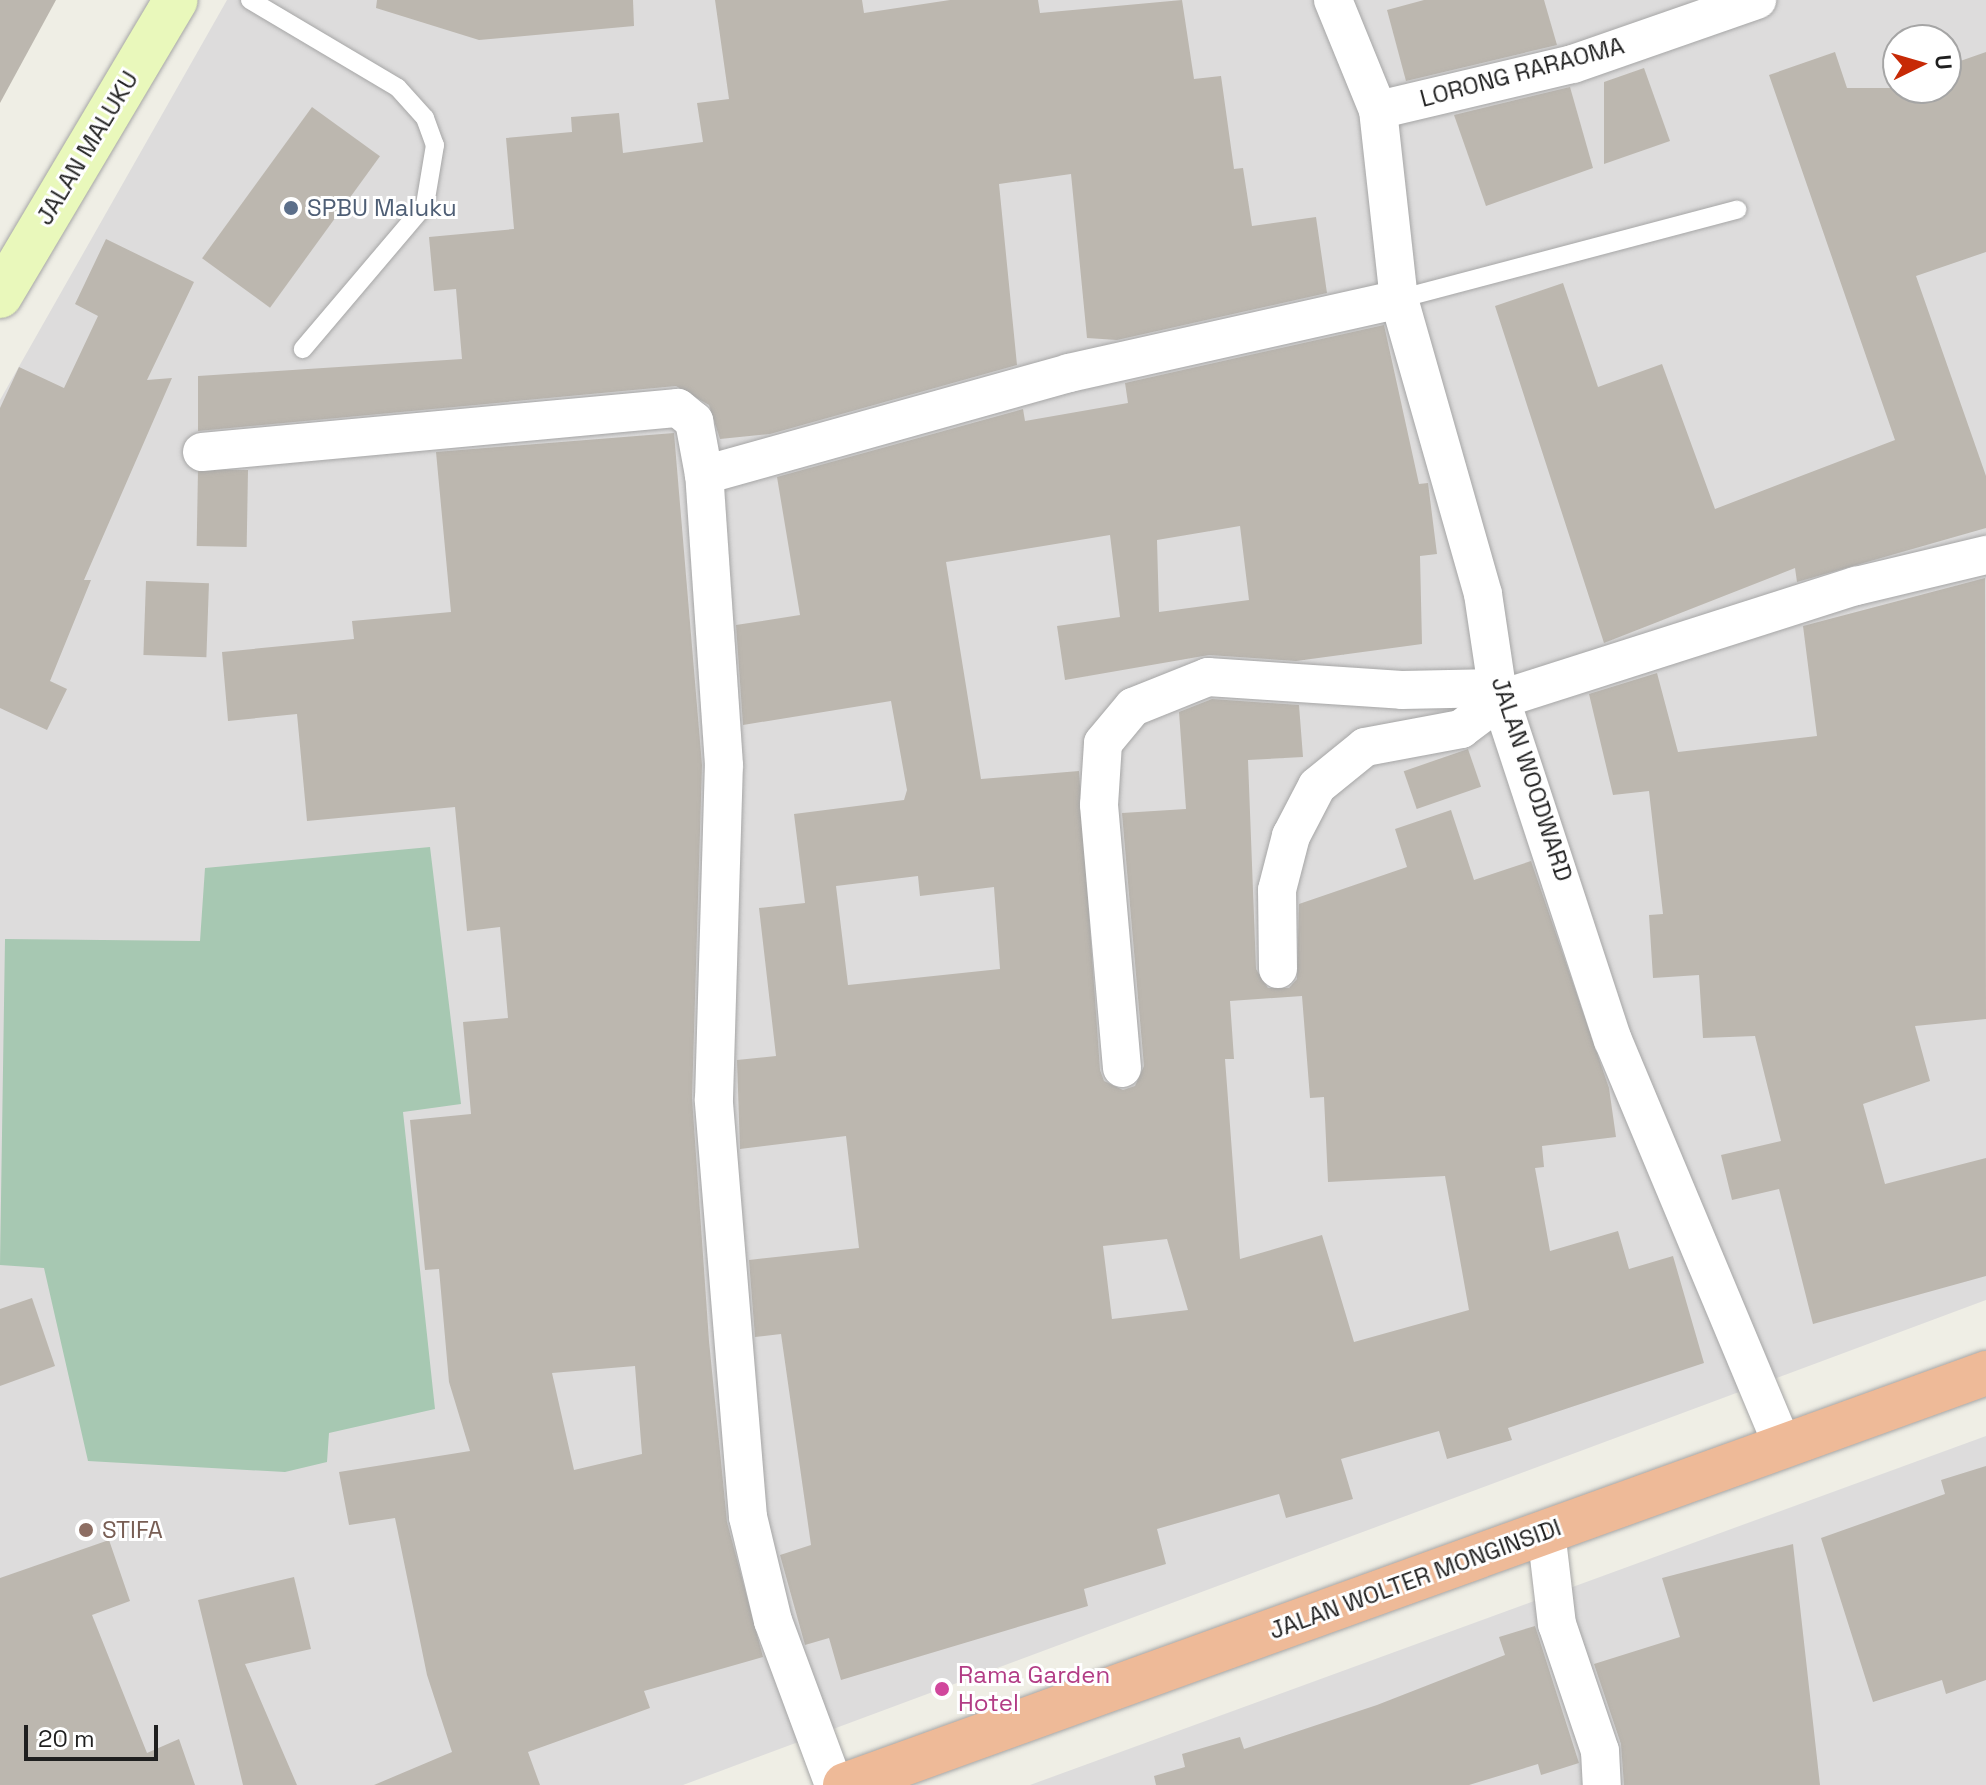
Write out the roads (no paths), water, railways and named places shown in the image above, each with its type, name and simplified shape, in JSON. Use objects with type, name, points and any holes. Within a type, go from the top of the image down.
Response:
[{"type":"highway","name":"JALAN WOLTER MONGINSIDI","points":[[845,1785],[1782,1444],[1986,1373]]},
{"type":"main road","name":"JALAN MALUKU","points":[[0,296],[176,0]]},
{"type":"street","name":"JALAN WOODWARD","points":[[1333,0],[1378,110],[1399,299],[1483,594],[1499,694],[1613,1040],[1782,1444]]},
{"type":"street","name":"LORONG RARAOMA","points":[[1378,110],[1573,64],[1757,0]]},
{"type":"street","points":[[704,475],[1069,373],[1399,299]]},
{"type":"street","points":[[202,452],[678,408],[694,421],[704,475],[724,765],[714,1099],[748,1517],[773,1621],[834,1785]]},
{"type":"street","points":[[1122,1068],[1099,805],[1103,743],[1133,707],[1208,677],[1499,694],[1856,586],[1986,555]]},
{"type":"street","points":[[1278,969],[1277,890],[1291,836],[1317,786],[1365,747],[1461,729],[1499,694]]},
{"type":"street","points":[[1546,1531],[1557,1624],[1600,1751],[1602,1785]]},
{"type":"lane","points":[[250,0],[398,88],[425,118],[435,145],[425,205],[303,349]]},
{"type":"lane","points":[[1399,299],[1737,210]]},
{"type":"place","name":"SPBU Maluku","points":[[291,208]]},
{"type":"place","name":"STIFA","points":[[86,1530]]},
{"type":"place","name":"Rama Garden Hotel","points":[[942,1689]]}]
